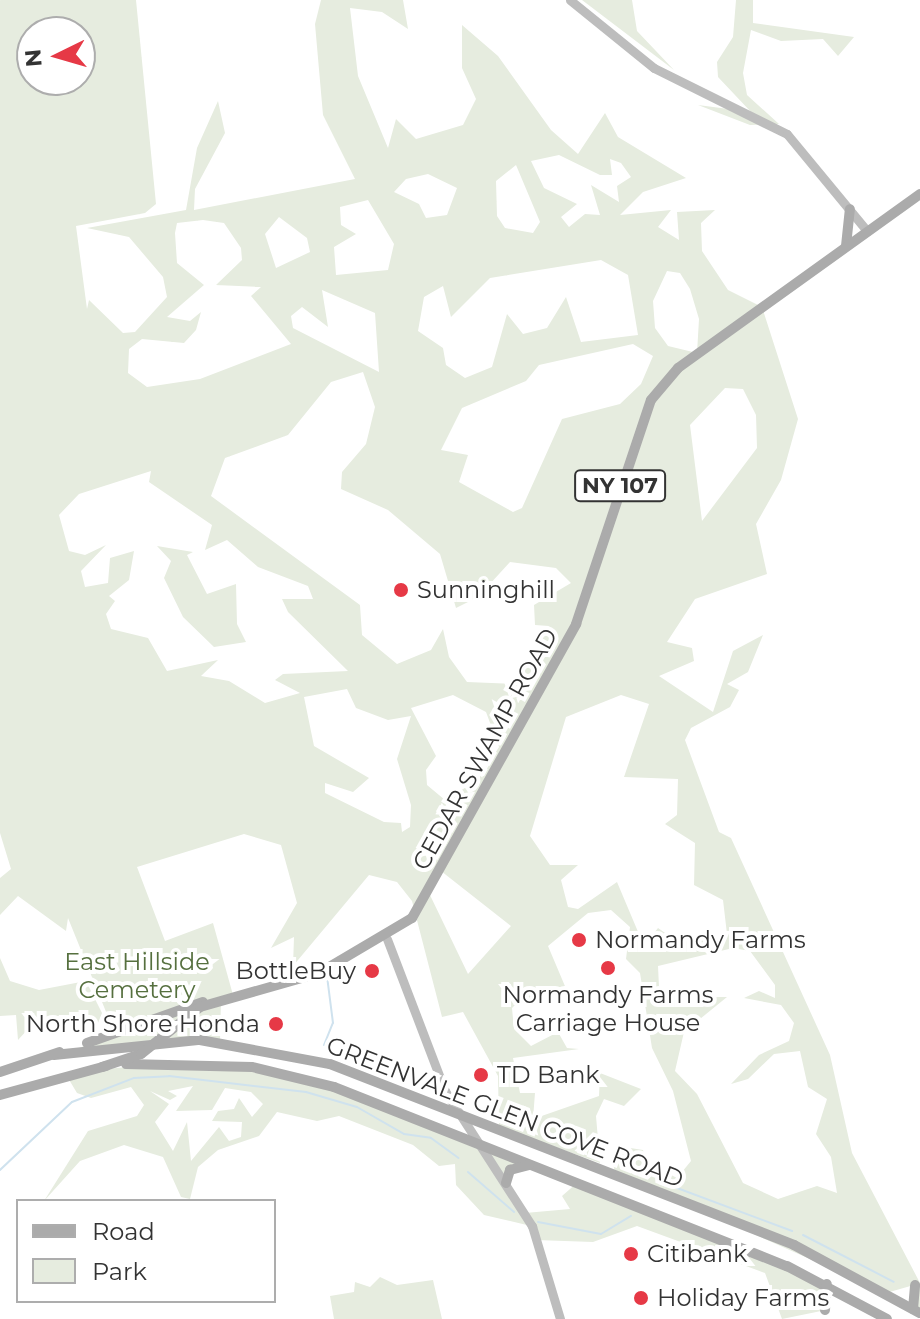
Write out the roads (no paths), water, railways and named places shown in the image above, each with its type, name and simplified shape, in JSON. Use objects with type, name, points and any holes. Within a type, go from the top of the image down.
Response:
[{"type":"main road","points":[[570,0],[654,68],[787,134],[867,231]]},
{"type":"main road","name":"CEDAR SWAMP ROAD","points":[[0,1072],[163,1013],[319,973],[387,939],[423,902],[576,624],[651,400],[678,368],[920,194]]},
{"type":"main road","points":[[846,246],[850,209]]},
{"type":"main road","points":[[387,939],[456,1110],[532,1226],[560,1319]]},
{"type":"main road","name":"CEDAR SWAMP ROAD","points":[[160,1040],[196,1010],[221,999]]},
{"type":"main road","points":[[196,1010],[188,1028],[200,1040]]},
{"type":"main road","points":[[163,1013],[171,1030]]},
{"type":"main road","name":"GREENVALE GLEN COVE ROAD","points":[[54,1055],[160,1040],[200,1040],[310,1058],[456,1110],[794,1245],[917,1311]]},
{"type":"main road","name":"NY 107","points":[[0,1095],[102,1067],[160,1040]]},
{"type":"main road","name":"GREENVALE GLEN COVE ROAD","points":[[102,1067],[252,1067],[334,1087],[827,1284],[887,1319]]},
{"type":"main road","points":[[506,1183],[514,1168],[533,1164]]},
{"type":"main road","points":[[825,1310],[827,1284]]},
{"type":"main road","points":[[915,1285],[917,1311]]},
{"type":"waterway","points":[[324,1045],[333,1023],[327,976]]},
{"type":"waterway","points":[[0,1170],[72,1102],[134,1078],[169,1076],[306,1092],[357,1107],[404,1134],[431,1138],[459,1158]]},
{"type":"waterway","points":[[468,1172],[514,1212]]},
{"type":"waterway","points":[[661,1182],[792,1231]]},
{"type":"waterway","points":[[538,1222],[601,1234],[631,1216]]},
{"type":"waterway","points":[[803,1235],[894,1282]]},
{"type":"place","name":"Sunninghill","points":[[401,590]]},
{"type":"place","name":"Normandy Farms","points":[[579,940]]},
{"type":"place","name":"Normandy Farms Carriage House","points":[[608,968]]},
{"type":"place","name":"BottleBuy","points":[[372,971]]},
{"type":"place","name":"North Shore Honda","points":[[276,1024]]},
{"type":"place","name":"TD Bank","points":[[481,1075]]},
{"type":"place","name":"Citibank","points":[[631,1254]]},
{"type":"place","name":"Holiday Farms","points":[[641,1298]]},
{"type":"park label","name":"East Hillside Cemetery","points":[[137,976]]}]
